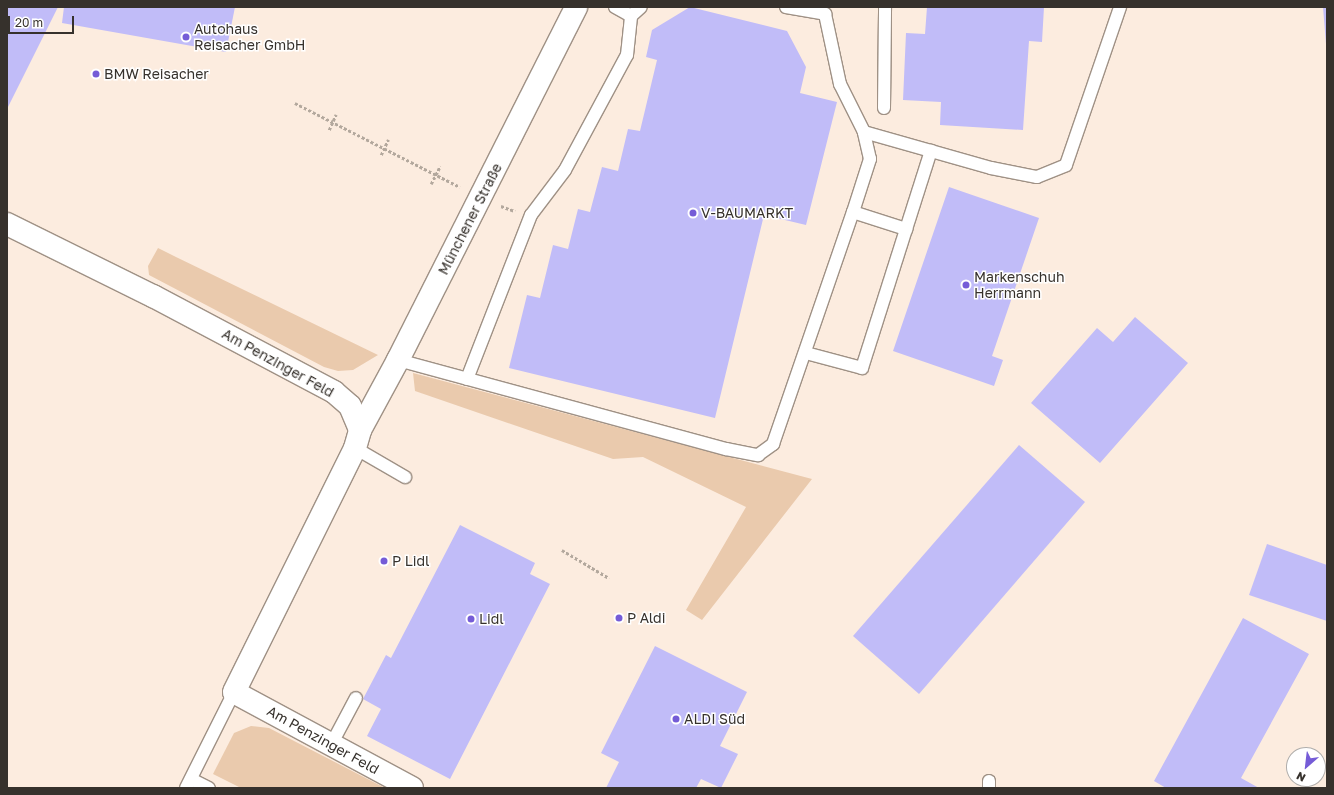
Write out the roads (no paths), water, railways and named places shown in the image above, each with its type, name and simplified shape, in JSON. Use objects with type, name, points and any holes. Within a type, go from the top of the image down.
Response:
[{"type":"street","name":"Münchener Straße","points":[[357,439],[576,7]]},
{"type":"street","name":"Am Penzinger Feld","points":[[7,224],[153,296],[334,392],[350,406],[357,439]]},
{"type":"street","points":[[234,692],[357,439]]},
{"type":"street","name":"Am Penzinger Feld","points":[[234,692],[412,788]]},
{"type":"lane","points":[[615,7],[631,16]]},
{"type":"lane","points":[[468,379],[531,215],[565,170],[627,55],[631,16],[641,7]]},
{"type":"lane","points":[[398,360],[726,449],[758,456],[773,444],[806,353],[870,159],[864,132],[840,84],[825,14],[786,7]]},
{"type":"lane","points":[[884,108],[885,7]]},
{"type":"lane","points":[[864,132],[991,168],[1037,177],[1066,165],[1120,7]]},
{"type":"lane","points":[[806,353],[862,368],[932,151]]},
{"type":"lane","points":[[853,212],[906,229]]},
{"type":"lane","points":[[357,439],[405,477]]},
{"type":"lane","points":[[209,788],[189,783],[234,692]]},
{"type":"lane","points":[[331,745],[356,698]]},
{"type":"place","name":"Autohaus Reisacher GmbH","points":[[186,37]]},
{"type":"place","name":"BMW Reisacher","points":[[96,74]]},
{"type":"place","name":"V-BAUMARKT","points":[[693,213]]},
{"type":"place","name":"Markenschuh Herrmann","points":[[966,285]]},
{"type":"place","name":"P Lidl","points":[[384,561]]},
{"type":"place","name":"P Aldi","points":[[619,618]]},
{"type":"place","name":"Lidl","points":[[471,619]]},
{"type":"place","name":"ALDI Süd","points":[[676,719]]}]
